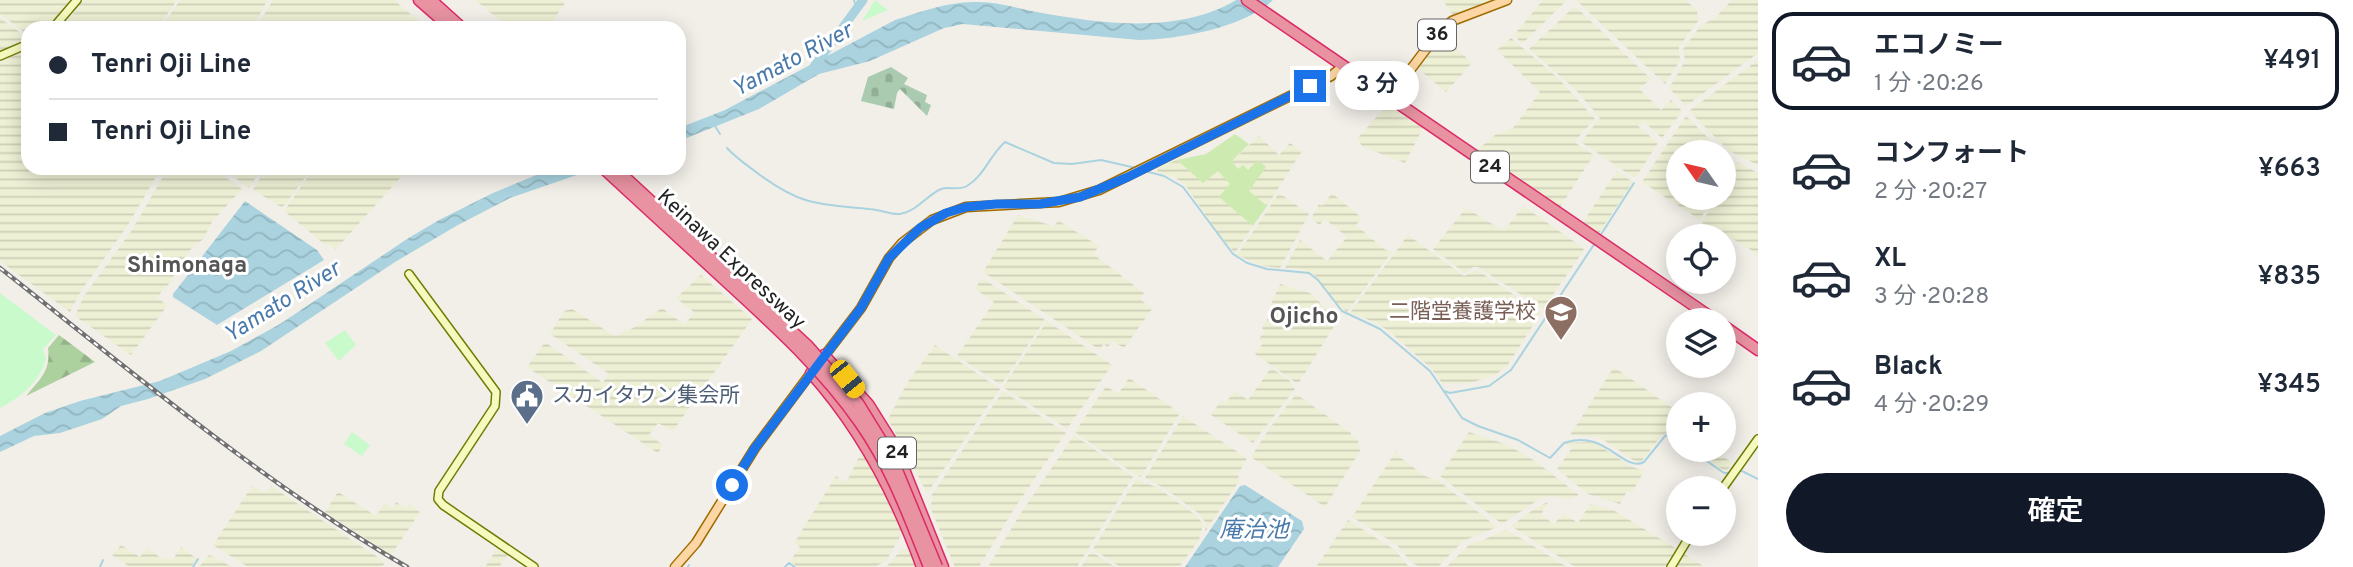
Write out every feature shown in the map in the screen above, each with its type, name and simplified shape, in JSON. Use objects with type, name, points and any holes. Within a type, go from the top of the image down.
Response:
[{"type":"highway","points":[[419,0],[443,21]]},
{"type":"highway","points":[[430,0],[455,21]]},
{"type":"highway","name":"24","points":[[1247,0],[1697,308]]},
{"type":"highway","name":"Keinawa Expressway","points":[[611,175],[761,314],[835,390],[860,423],[897,487],[929,567]]},
{"type":"highway","name":"Keinawa Expressway","points":[[623,175],[808,346],[858,403],[879,434],[898,470],[940,567]]},
{"type":"highway","points":[[1736,334],[1758,350]]},
{"type":"highway","name":"24","points":[[824,355],[868,404],[895,447],[940,567]]},
{"type":"highway","name":"24","points":[[811,373],[850,420],[875,460],[903,517],[922,567]]},
{"type":"main road","name":"36","points":[[1389,98],[1439,32],[1452,21],[1507,0]]},
{"type":"main road","points":[[675,567],[696,543],[755,448],[861,308],[889,258],[902,243],[946,213],[981,205],[1059,202],[1099,190],[1331,76],[1343,66]]},
{"type":"street","points":[[58,21],[77,0]]},
{"type":"street","points":[[0,56],[21,47]]},
{"type":"street","points":[[409,274],[496,392],[497,398],[490,415],[439,491],[438,499],[534,567]]},
{"type":"street","points":[[1732,476],[1758,439]]},
{"type":"street","points":[[1671,567],[1684,546]]},
{"type":"green space","points":[[0,0],[71,0],[53,21],[21,21],[21,30],[0,14]]},
{"type":"green space","points":[[83,0],[177,0],[163,21],[67,21]]},
{"type":"green space","points":[[180,0],[267,0],[256,21],[166,21]]},
{"type":"green space","points":[[273,0],[394,0],[419,21],[260,21]]},
{"type":"green space","points":[[475,0],[560,0],[565,3],[553,21],[500,21]]},
{"type":"green space","points":[[875,0],[888,10],[862,21]]},
{"type":"green space","points":[[1443,0],[1498,0],[1454,17]]},
{"type":"green space","points":[[1543,0],[1567,0],[1522,44],[1514,35]]},
{"type":"green space","points":[[1576,0],[1685,0],[1697,10],[1698,21],[1679,47],[1680,61],[1665,84]]},
{"type":"green space","points":[[1732,0],[1758,0],[1758,53],[1686,106],[1669,88],[1685,61],[1683,49],[1701,25],[1715,18]]},
{"type":"green space","points":[[1575,6],[1651,79],[1639,89],[1661,110],[1671,100],[1681,110],[1662,138],[1643,121],[1638,126],[1658,143],[1636,177],[1581,142],[1600,118],[1576,90],[1529,49]]},
{"type":"green space","points":[[0,18],[21,33],[21,43],[0,51]]},
{"type":"green space","points":[[1442,35],[1471,64],[1446,92],[1416,67]]},
{"type":"green space","points":[[1511,38],[1558,78],[1595,119],[1574,142],[1594,155],[1560,207],[1477,150],[1495,135],[1513,128],[1540,92],[1497,50]]},
{"type":"green space","points":[[21,53],[21,175],[157,175],[128,225],[81,291],[70,312],[0,261],[0,61]]},
{"type":"green space","points":[[1758,60],[1758,165],[1736,154],[1736,140],[1718,140],[1689,111]]},
{"type":"green space","points":[[891,67],[908,78],[904,84],[927,95],[925,102],[931,105],[927,116],[900,89],[894,109],[861,101],[868,77]]},
{"type":"green space","points":[[1387,105],[1423,128],[1405,163],[1363,147],[1357,139]]},
{"type":"green space","points":[[1686,116],[1710,140],[1670,140]]},
{"type":"green space","points":[[1235,134],[1249,144],[1232,161],[1238,169],[1243,165],[1248,170],[1258,160],[1266,167],[1249,191],[1267,206],[1253,226],[1219,197],[1230,184],[1218,171],[1203,183],[1177,160],[1206,154]]},
{"type":"green space","points":[[1259,136],[1279,155],[1290,143],[1302,151],[1267,206],[1248,191],[1266,167],[1238,170],[1232,161]]},
{"type":"green space","points":[[1666,146],[1666,198],[1642,182]]},
{"type":"green space","points":[[1177,160],[1203,183],[1218,171],[1231,184],[1220,197],[1253,226],[1235,253],[1186,186],[1176,178],[1158,172],[1157,165],[1162,166]]},
{"type":"green space","points":[[1736,164],[1758,173],[1758,255],[1736,241],[1736,224],[1702,223],[1709,210],[1736,210]]},
{"type":"green space","points":[[1617,171],[1633,182],[1599,233],[1583,222]]},
{"type":"green space","points":[[164,175],[223,175],[242,189],[212,222],[203,239],[190,250],[168,285],[157,297],[167,306],[131,355],[75,316],[84,296],[132,230]]},
{"type":"green space","points":[[231,175],[257,175],[249,188]]},
{"type":"green space","points":[[262,175],[307,175],[281,207],[253,190]]},
{"type":"green space","points":[[309,175],[403,175],[336,249],[323,243],[284,211]]},
{"type":"green space","points":[[1279,193],[1309,214],[1280,268],[1263,266],[1237,255]]},
{"type":"green space","points":[[1332,193],[1362,218],[1356,225],[1384,249],[1392,252],[1347,312],[1335,302],[1315,275],[1302,269],[1285,268],[1300,240],[1327,261],[1347,237],[1325,219],[1319,225],[1311,218],[1319,204],[1322,206]]},
{"type":"green space","points":[[1523,206],[1584,250],[1543,309],[1478,267],[1465,273],[1433,249],[1466,208],[1504,231]]},
{"type":"green space","points":[[1685,210],[1705,210],[1700,220]]},
{"type":"green space","points":[[1018,215],[1053,226],[1059,221],[1099,246],[1093,254],[1144,293],[1140,299],[1152,309],[1124,348],[1112,341],[1108,347],[1103,344],[1100,350],[983,272]]},
{"type":"green space","points":[[1408,235],[1464,276],[1477,270],[1541,313],[1507,366],[1495,375],[1470,383],[1443,384],[1431,368],[1390,332],[1375,322],[1350,313]]},
{"type":"green space","points":[[701,275],[752,319],[673,431],[658,423],[649,435],[663,445],[658,453],[527,367],[545,342],[603,383],[608,373],[550,334],[564,311],[572,309],[615,336],[633,328],[662,308],[685,325],[694,312],[676,298]]},
{"type":"green space","points":[[982,278],[1045,320],[1001,385],[957,356],[994,302],[975,289]]},
{"type":"green space","points":[[1280,284],[1310,293],[1338,320],[1298,384],[1255,354],[1263,343],[1259,339],[1265,331],[1262,328],[1272,312],[1269,309]]},
{"type":"green space","points":[[0,293],[56,335],[43,349],[46,358],[35,381],[22,394],[0,408]]},
{"type":"green space","points":[[1047,321],[1112,365],[1067,429],[1003,387]]},
{"type":"green space","points":[[345,330],[356,345],[339,361],[325,343]]},
{"type":"green space","points":[[59,335],[95,362],[26,396],[46,369],[48,348]]},
{"type":"green space","points":[[935,345],[1000,389],[927,493],[888,419],[907,383]]},
{"type":"green space","points":[[1614,367],[1666,403],[1666,434],[1661,436],[1641,462],[1633,460],[1599,437],[1570,435]]},
{"type":"green space","points":[[1271,368],[1290,381],[1295,389],[1253,443],[1211,415],[1221,401],[1225,403],[1235,391],[1248,400]]},
{"type":"green space","points":[[1129,378],[1180,413],[1141,477],[1075,432],[1106,386],[1118,394]]},
{"type":"green space","points":[[1003,391],[1066,433],[1014,509],[979,567],[955,567],[930,507],[931,496]]},
{"type":"green space","points":[[1296,394],[1358,440],[1360,451],[1325,507],[1251,457]]},
{"type":"green space","points":[[1183,416],[1247,458],[1238,474],[1239,481],[1205,532],[1206,523],[1198,513],[1167,490],[1145,478]]},
{"type":"green space","points":[[352,432],[370,445],[362,456],[344,444]]},
{"type":"green space","points":[[1469,432],[1508,445],[1535,461],[1579,495],[1570,499],[1549,496],[1541,498],[1502,524],[1440,476]]},
{"type":"green space","points":[[1074,435],[1133,477],[1077,567],[988,567],[1019,516]]},
{"type":"green space","points":[[1565,443],[1595,443],[1630,466],[1644,471],[1632,493],[1627,491],[1620,504],[1588,494],[1557,469],[1572,448]]},
{"type":"green space","points":[[863,449],[888,493],[903,532],[886,561],[874,567],[798,567],[790,561],[800,547],[794,543],[836,476],[846,483]]},
{"type":"green space","points":[[1397,450],[1397,455],[1425,476],[1439,481],[1497,527],[1463,541],[1438,567],[1419,567],[1411,562],[1397,545],[1352,517]]},
{"type":"green space","points":[[1711,462],[1733,463],[1726,472]]},
{"type":"green space","points":[[1136,479],[1158,488],[1197,516],[1203,524],[1199,540],[1179,567],[1120,567],[1093,549]]},
{"type":"green space","points":[[252,486],[265,493],[271,486],[385,562],[382,567],[248,567],[213,545]]},
{"type":"green space","points":[[338,492],[376,516],[384,504],[393,508],[396,502],[406,508],[409,504],[420,512],[391,555],[325,512]]},
{"type":"green space","points":[[1548,502],[1541,515],[1554,524],[1563,513],[1578,523],[1590,504],[1613,510],[1666,542],[1666,546],[1677,549],[1667,567],[1575,567],[1511,526]]},
{"type":"green space","points":[[1348,520],[1395,550],[1409,567],[1316,567]]},
{"type":"green space","points":[[1505,530],[1567,567],[1446,567],[1471,543]]},
{"type":"green space","points":[[121,545],[140,557],[147,548],[164,560],[166,557],[172,561],[181,547],[197,559],[191,567],[130,567],[112,555]]},
{"type":"green space","points":[[498,547],[508,554],[499,567],[485,567]]},
{"type":"green space","points":[[903,548],[911,553],[916,567],[886,567]]},
{"type":"green space","points":[[1091,551],[1115,567],[1081,567]]},
{"type":"green space","points":[[1684,554],[1705,567],[1674,567]]},
{"type":"green space","points":[[209,555],[218,559],[232,567],[199,567]]},
{"type":"water","points":[[1236,0],[1273,0],[1260,10],[1228,25],[1155,39],[1139,40],[963,24],[944,28],[870,61],[819,74],[759,109],[686,138],[686,125],[725,110],[895,20],[934,8],[963,2],[982,2],[1115,23],[1166,22],[1214,11]]},
{"type":"water","points":[[536,175],[577,175],[510,198],[458,225],[395,262],[261,351],[205,379],[121,406],[102,419],[60,433],[34,436],[0,452],[0,436],[45,413],[80,401],[160,381],[231,351],[280,324],[407,239],[493,193]]},
{"type":"water","points":[[245,201],[317,250],[324,260],[217,325],[173,297],[173,294]]},
{"type":"water","name":"庵治池","points":[[1245,485],[1302,521],[1304,529],[1278,567],[1185,567],[1240,486]]},
{"type":"waterway","points":[[854,0],[857,11]]},
{"type":"waterway","name":"Yamato River","points":[[813,68],[863,0]]},
{"type":"waterway","points":[[715,126],[720,134]]},
{"type":"waterway","points":[[727,148],[760,175],[800,198],[811,202],[896,214],[906,213],[941,189],[967,186],[978,177],[1005,142],[1054,163],[1072,164],[1101,160],[1136,168]]},
{"type":"waterway","points":[[1145,171],[1164,176],[1183,187],[1233,254],[1247,263],[1267,269],[1309,273],[1318,280],[1342,311],[1380,329],[1430,371],[1462,418],[1518,440],[1550,458],[1564,443],[1578,440],[1602,445],[1628,462],[1636,464],[1644,462],[1666,436]]},
{"type":"waterway","points":[[1600,236],[1634,183]]},
{"type":"waterway","points":[[1444,391],[1450,393],[1489,386],[1511,370],[1595,243]]},
{"type":"waterway","points":[[1708,462],[1724,473],[1729,473]]},
{"type":"waterway","points":[[1740,470],[1758,479]]},
{"type":"waterway","points":[[193,567],[198,559]]},
{"type":"waterway","points":[[100,567],[103,560]]},
{"type":"waterway","points":[[785,567],[789,563],[795,567]]},
{"type":"railway","points":[[0,268],[249,463],[407,567]]},
{"type":"place","name":"二階堂養護学校","points":[[1561,342]]},
{"type":"place","name":"スカイタウン集会所","points":[[527,426]]},
{"type":"district","name":"Shimonaga","points":[[187,266]]},
{"type":"district","name":"Ojicho","points":[[1304,317]]},
{"type":"route","points":[[732,485],[755,448],[850,324],[889,258],[920,228],[946,213],[966,207],[1040,204],[1080,197],[1128,177],[1310,86]]}]
